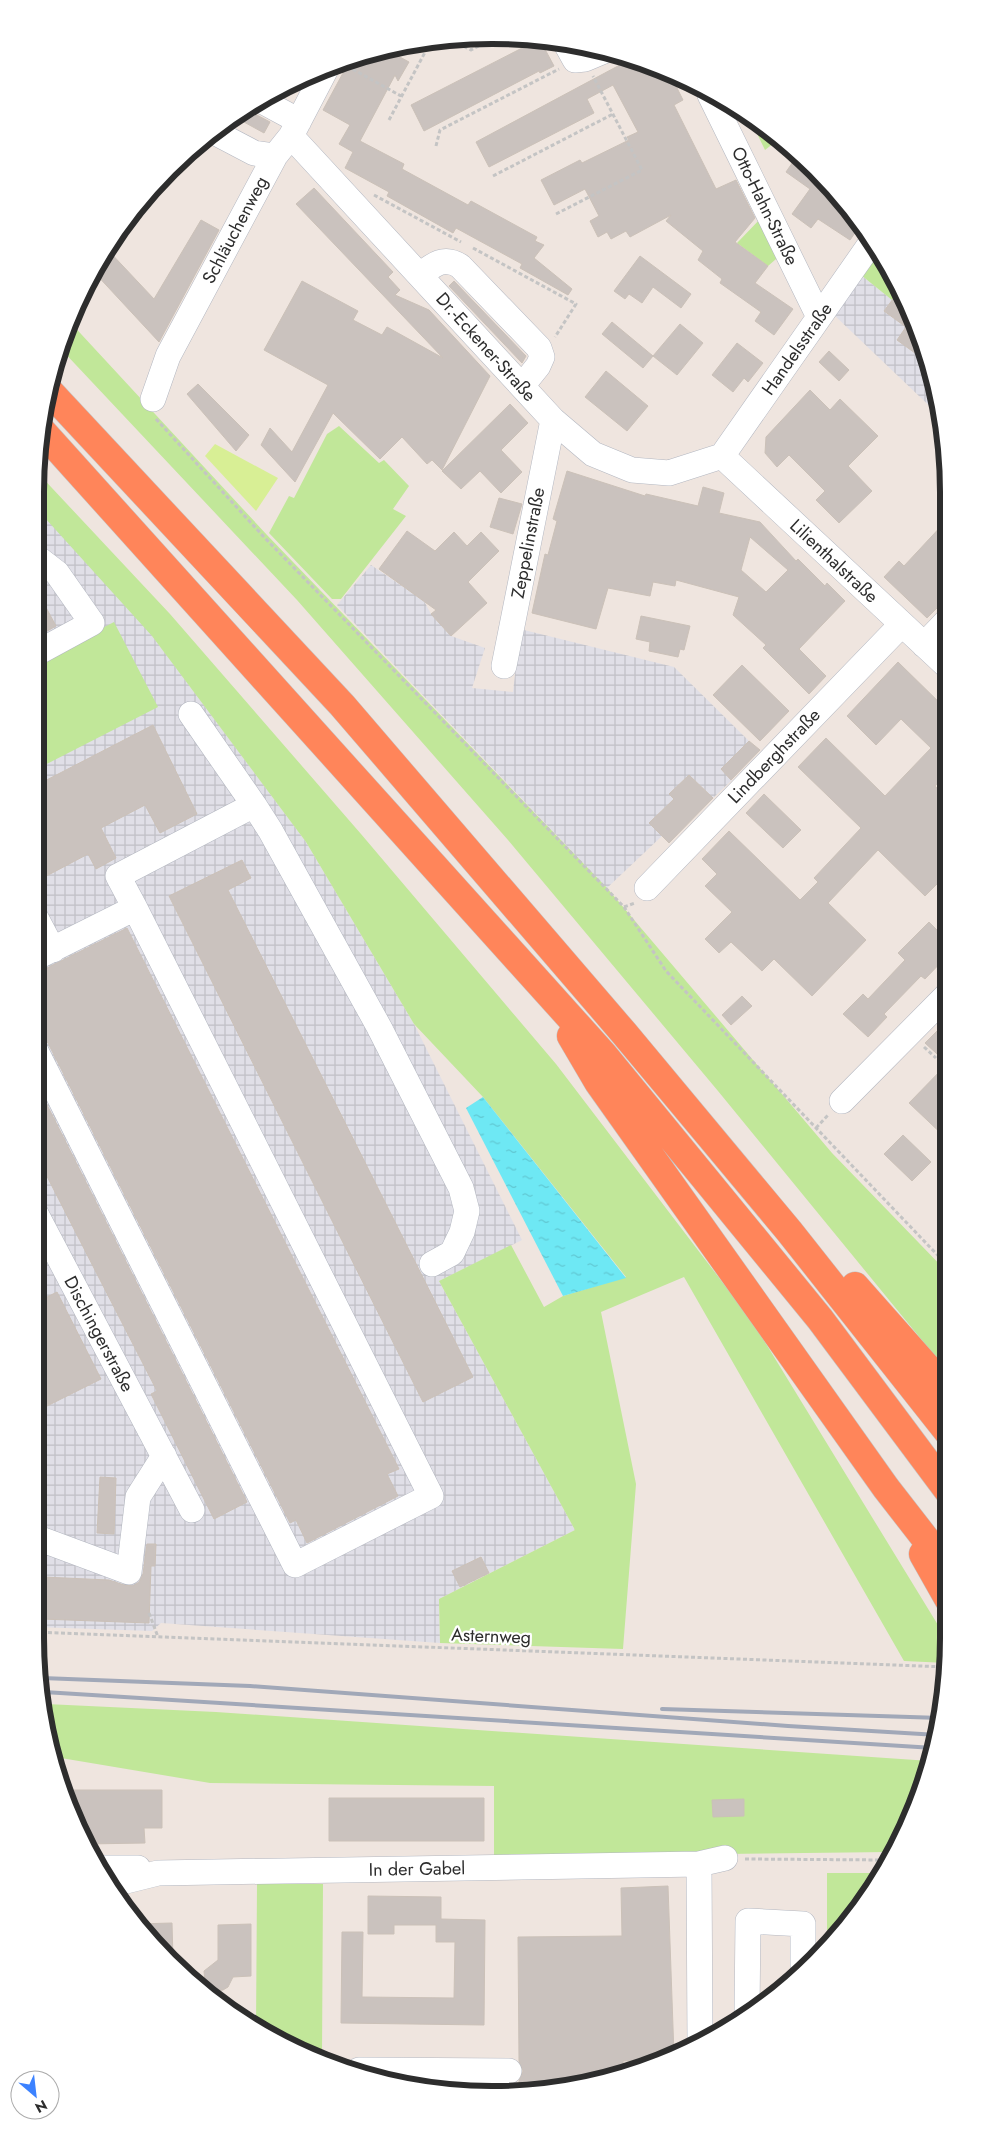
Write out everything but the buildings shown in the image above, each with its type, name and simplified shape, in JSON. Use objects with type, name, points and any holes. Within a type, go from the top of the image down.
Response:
[{"type":"highway","points":[[54,396],[320,680],[624,1033],[789,1231],[940,1422]]},
{"type":"highway","points":[[48,437],[534,975],[603,1054],[820,1319],[940,1481]]},
{"type":"highway","points":[[534,975],[598,1082],[886,1488],[940,1557]]},
{"type":"highway","points":[[789,1231],[828,1256],[940,1382]]},
{"type":"highway","points":[[886,1488],[940,1584]]},
{"type":"street","name":"Schläuchenweg","points":[[163,388],[168,356],[275,156],[295,128],[313,81]]},
{"type":"street","name":"Otto-Hahn-Straße","points":[[714,103],[820,317]]},
{"type":"street","name":"Dr.-Eckener-Straße","points":[[263,107],[295,128],[420,276],[553,420],[593,454],[632,470],[668,473],[722,456]]},
{"type":"street","points":[[220,135],[254,153],[275,156]]},
{"type":"street","name":"Handelsstraße","points":[[722,456],[868,248]]},
{"type":"street","points":[[420,276],[442,260],[452,261],[460,266],[540,348],[542,357],[522,386]]},
{"type":"street","name":"Zeppelinstraße","points":[[504,666],[553,420]]},
{"type":"street","name":"Lilienthalstraße","points":[[722,456],[940,660]]},
{"type":"street","points":[[44,563],[57,573],[92,623],[44,649]]},
{"type":"street","name":"Lindberghstraße","points":[[647,888],[902,624]]},
{"type":"street","points":[[924,645],[940,628]]},
{"type":"street","points":[[191,714],[270,830],[379,1027],[461,1188],[467,1211],[462,1232],[452,1253],[432,1264]]},
{"type":"street","points":[[44,1067],[295,1565],[432,1496],[118,876],[254,805]]},
{"type":"street","points":[[44,954],[135,908]]},
{"type":"street","points":[[842,1102],[940,1002]]},
{"type":"street","name":"Dischingerstraße","points":[[44,1232],[192,1510]]},
{"type":"street","points":[[44,1540],[129,1572],[138,1497],[164,1456]]},
{"type":"street","name":"In der Gabel","points":[[115,1881],[158,1873],[699,1864],[725,1858]]},
{"type":"street","points":[[699,1864],[700,2035]]},
{"type":"street","points":[[747,2007],[748,1921],[803,1924],[803,1961]]},
{"type":"street","points":[[373,2070],[509,2071]]},
{"type":"path","points":[[461,45],[471,50],[482,44]]},
{"type":"path","points":[[389,120],[427,49]]},
{"type":"path","points":[[436,146],[440,130],[582,53],[642,170],[556,214]]},
{"type":"path","points":[[350,67],[401,96]]},
{"type":"path","points":[[493,176],[613,114]]},
{"type":"path","points":[[163,388],[157,421],[263,536],[624,907],[666,971],[940,1258]]},
{"type":"path","points":[[149,1613],[158,1637]]},
{"type":"path","name":"Asternweg","points":[[44,1632],[939,1667]]},
{"type":"path","points":[[725,1858],[881,1860]]},
{"type":"shaded area","points":[[861,275],[892,300],[884,311],[906,327],[897,340],[918,356],[933,409],[833,314]]},
{"type":"shaded area","points":[[44,491],[306,842],[414,1024],[522,1240],[439,1281],[575,1530],[439,1599],[440,1643],[161,1623],[152,1631],[44,1627]]},
{"type":"shaded area","points":[[371,565],[424,601],[431,614],[451,636],[485,648],[472,688],[513,692],[520,629],[674,667],[749,741],[721,769],[732,780],[713,798],[689,775],[670,794],[674,799],[649,823],[662,836],[607,888],[337,605]]},
{"type":"green space","points":[[755,129],[774,143],[765,150]]},
{"type":"green space","points":[[762,217],[783,253],[768,266],[737,243]]},
{"type":"green space","points":[[874,258],[895,296],[892,300],[861,275]]},
{"type":"green space","points":[[75,328],[267,535],[607,888],[832,1153],[940,1265],[940,1362],[718,1091],[508,840],[297,600],[66,354]]},
{"type":"green space","points":[[339,426],[379,463],[384,460],[409,486],[393,509],[406,516],[341,599],[332,599],[269,533],[289,496],[294,498],[327,434]]},
{"type":"green space","points":[[215,444],[278,478],[256,511],[205,456]]},
{"type":"green space","points":[[44,480],[170,614],[361,834],[556,1064],[752,1321],[940,1628],[939,1663],[904,1661],[684,1277],[601,1312],[636,1484],[623,1649],[440,1643],[439,1599],[575,1530],[439,1281],[511,1245],[544,1307],[563,1296],[626,1277],[483,1097],[414,1024],[306,842],[152,636],[44,517]]},
{"type":"green space","points":[[114,622],[158,707],[44,765],[44,658]]},
{"type":"green space","points":[[49,1704],[216,1712],[923,1761],[906,1810],[885,1852],[494,1857],[494,1786],[210,1783],[60,1758]]},
{"type":"green space","points":[[827,1873],[873,1873],[848,1911],[827,1936]]},
{"type":"green space","points":[[257,1884],[323,1884],[322,2053],[256,2019]]},
{"type":"water","points":[[483,1097],[626,1278],[563,1296],[466,1108]]},
{"type":"railway","points":[[46,1678],[250,1686],[788,1726],[930,1735]]},
{"type":"railway","points":[[48,1692],[927,1748]]},
{"type":"railway","points":[[662,1709],[933,1718]]}]
